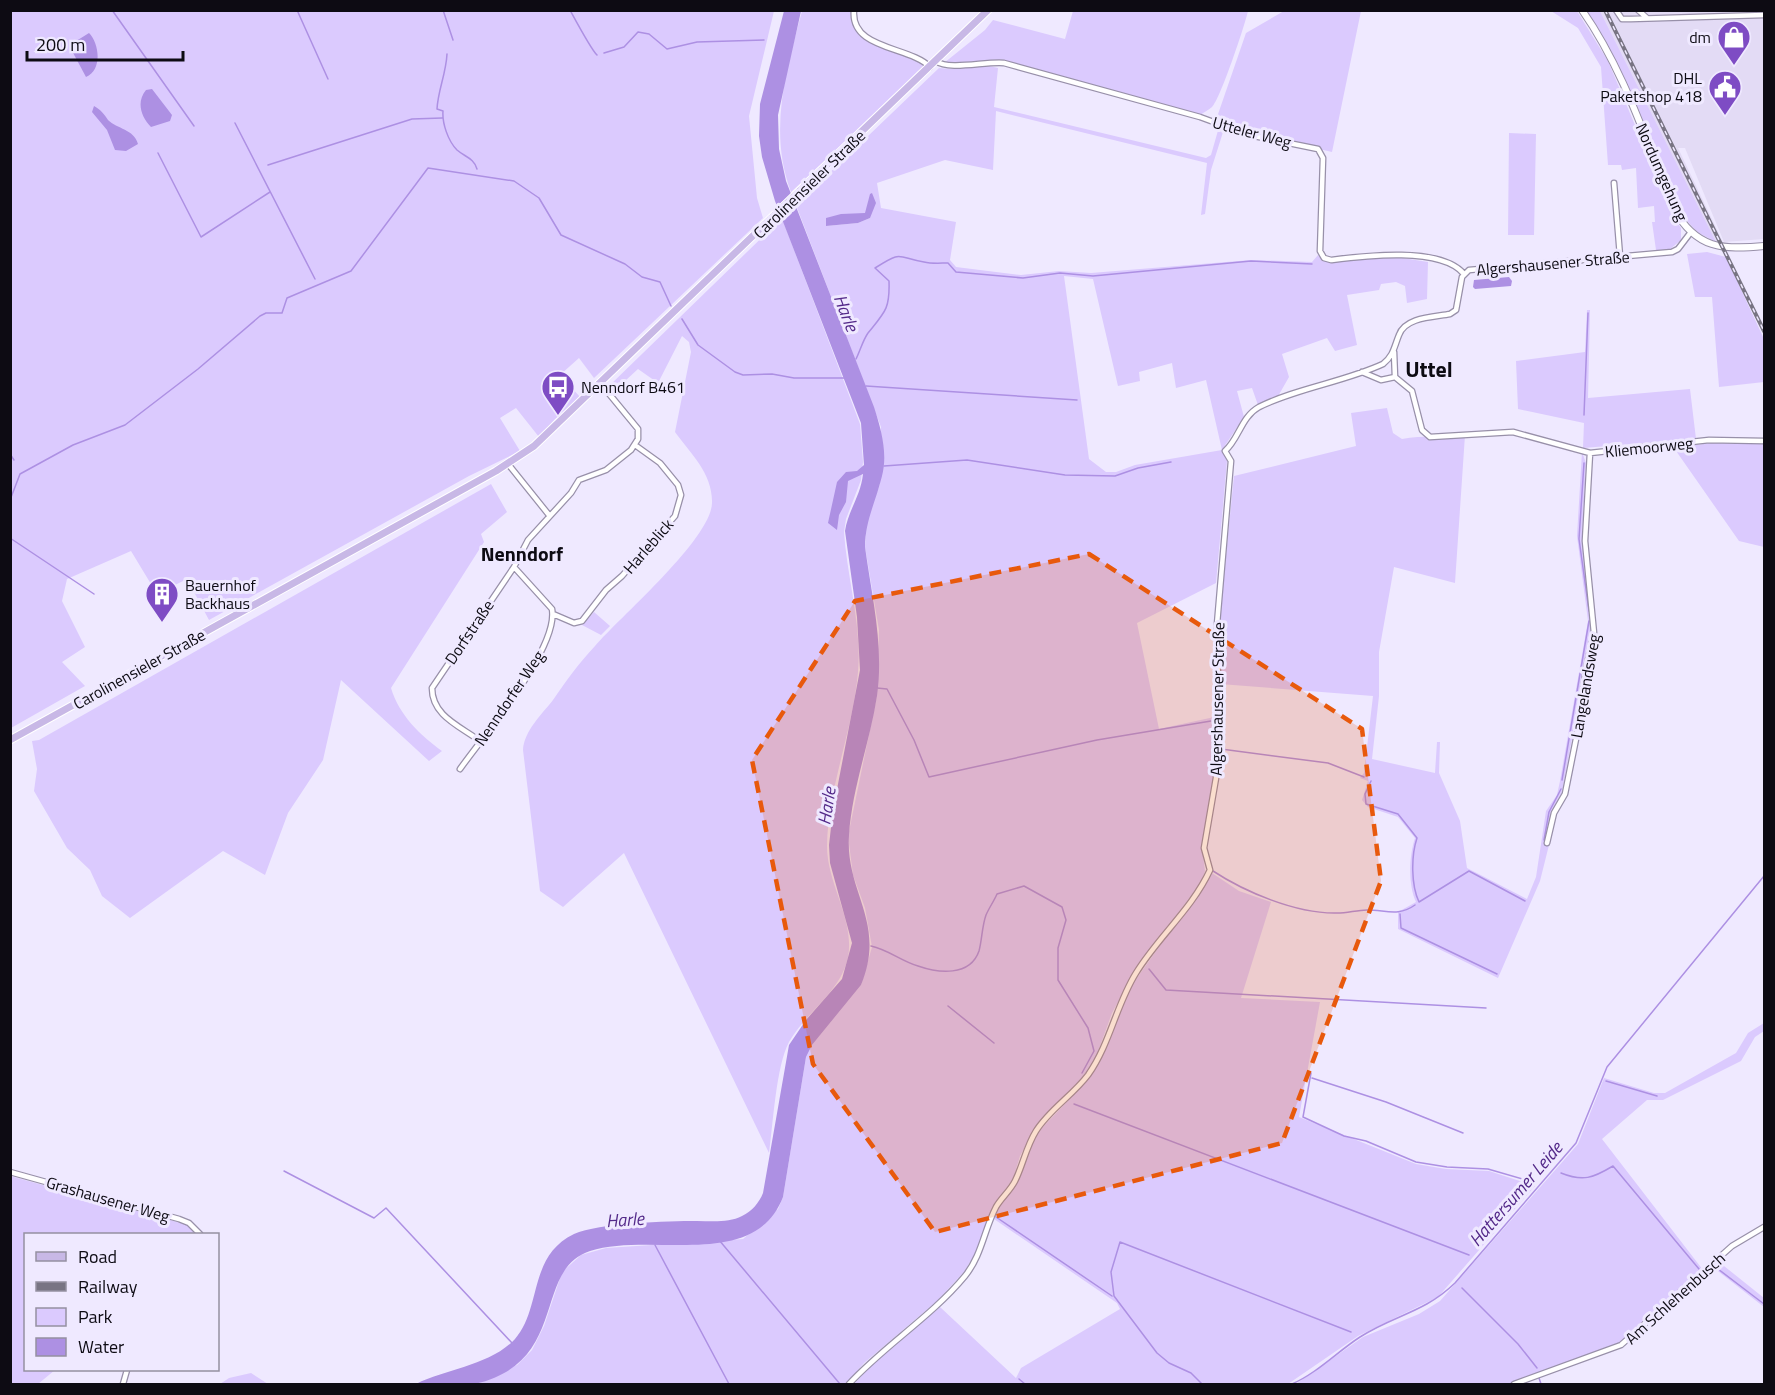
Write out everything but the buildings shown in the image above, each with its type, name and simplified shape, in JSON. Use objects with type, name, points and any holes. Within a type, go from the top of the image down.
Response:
[{"type":"main road","name":"Carolinensieler Straße","points":[[10,740],[508,464],[543,439],[988,10]]},
{"type":"main road","name":"Nordumgehung","points":[[1582,10],[1614,64],[1674,209],[1691,232],[1724,248],[1764,246]]},
{"type":"street","points":[[854,10],[855,24],[866,37],[930,67]]},
{"type":"street","points":[[1616,10],[1622,19],[1764,15]]},
{"type":"street","points":[[1638,10],[1647,18]]},
{"type":"street","name":"Utteler Weg","points":[[936,61],[948,66],[984,62],[1016,66],[1200,117],[1249,135],[1318,149],[1323,158],[1320,251],[1324,258],[1331,260],[1394,255],[1451,263],[1464,274]]},
{"type":"street","points":[[1614,183],[1620,256]]},
{"type":"street","name":"Algershausener Straße","points":[[849,1384],[866,1366],[948,1296],[967,1274],[982,1250],[996,1206],[1016,1180],[1028,1145],[1038,1128],[1083,1082],[1098,1062],[1114,1016],[1138,970],[1202,886],[1210,870],[1204,848],[1213,798],[1219,737],[1217,624],[1231,461],[1225,451],[1248,416],[1258,408],[1383,364],[1394,352],[1399,334],[1405,325],[1450,314],[1456,309],[1464,274],[1479,268],[1672,252],[1678,249],[1691,232]]},
{"type":"street","points":[[1362,372],[1369,377],[1382,380],[1395,377],[1394,352]]},
{"type":"street","name":"Kliemoorweg","points":[[1395,377],[1412,391],[1422,430],[1426,435],[1513,432],[1590,453],[1709,440],[1764,441]]},
{"type":"street","points":[[601,384],[638,429],[635,445]]},
{"type":"street","name":"Dorfstraße","points":[[480,741],[440,713],[432,688],[514,567],[523,546],[571,493],[579,480],[606,470],[635,445]]},
{"type":"street","name":"Harleblick","points":[[553,614],[574,623],[582,621],[675,516],[681,495],[678,485],[665,468],[635,445]]},
{"type":"street","name":"Langelandsweg","points":[[1546,843],[1554,813],[1565,794],[1594,633],[1585,541],[1590,453]]},
{"type":"street","points":[[508,464],[549,515]]},
{"type":"street","points":[[514,567],[545,599],[553,614]]},
{"type":"street","name":"Nenndorfer Weg","points":[[460,769],[543,651],[550,635],[553,614]]},
{"type":"street","name":"Grashausener Weg","points":[[10,1172],[179,1219],[189,1223],[199,1233]]},
{"type":"street","name":"Am Schlehenbusch","points":[[1514,1384],[1621,1345],[1732,1246],[1764,1227]]},
{"type":"highlighted area","points":[[1089,554],[1362,729],[1381,881],[1282,1143],[935,1232],[813,1064],[752,760],[855,601]]},
{"type":"shaded area","points":[[1600,11],[1764,11],[1764,239],[1724,242],[1685,148],[1678,148],[1730,257],[1726,257],[1713,237]]},
{"type":"green space","points":[[11,11],[774,11],[749,116],[757,198],[763,218],[594,378],[579,358],[560,375],[581,398],[555,419],[539,437],[516,408],[500,418],[520,451],[469,476],[209,620],[187,579],[157,594],[131,551],[67,579],[62,601],[85,647],[62,662],[85,686],[11,728]]},
{"type":"green space","points":[[802,11],[853,11],[853,24],[864,39],[927,66],[791,192],[784,169],[780,124],[785,79]]},
{"type":"green space","points":[[1073,11],[1248,11],[1221,91],[1212,107],[1200,115],[1004,61],[944,63],[985,30],[993,20],[1065,39]]},
{"type":"green space","points":[[1284,11],[1361,11],[1332,152],[1259,135],[1216,120],[1246,33]]},
{"type":"green space","points":[[1551,11],[1577,11],[1608,61],[1675,220],[1681,228],[1681,240],[1669,250],[1656,250],[1652,222],[1655,222],[1654,206],[1638,208],[1636,168],[1622,170],[1621,165],[1608,165],[1601,67],[1578,28]]},
{"type":"green space","points":[[1585,11],[1600,11],[1716,242],[1697,232],[1679,212],[1616,62]]},
{"type":"green space","points":[[985,65],[998,68],[994,107],[1206,158],[1211,155],[1219,127],[1224,129],[1211,170],[1205,214],[1201,215],[1207,163],[996,111],[993,170],[945,160],[877,183],[881,208],[956,222],[950,260],[956,267],[1021,275],[1059,271],[1091,273],[1251,260],[1312,262],[1318,255],[1327,262],[1384,255],[1428,262],[1427,299],[1407,303],[1405,286],[1396,282],[1381,284],[1379,290],[1347,295],[1357,345],[1335,351],[1327,338],[1282,354],[1289,377],[1277,398],[1258,405],[1252,388],[1237,391],[1244,417],[1222,450],[1227,461],[1216,583],[1137,623],[1159,729],[1219,716],[1214,778],[1202,847],[1205,871],[1201,883],[1138,965],[1112,1013],[1095,1060],[1081,1079],[1036,1126],[1020,1156],[1013,1179],[993,1206],[978,1249],[964,1272],[936,1302],[864,1363],[846,1384],[474,1384],[517,1365],[532,1350],[544,1326],[562,1272],[581,1255],[606,1248],[743,1239],[778,1209],[783,1197],[806,1057],[812,1045],[861,985],[872,947],[865,908],[853,875],[848,836],[877,696],[879,630],[865,547],[867,519],[880,484],[881,427],[796,205],[939,68]],"holes":[[[869,199],[870,218],[858,223],[826,226],[840,216],[866,214]],[[1064,276],[1093,279],[1118,386],[1140,381],[1139,372],[1172,363],[1176,388],[1206,380],[1222,450],[1135,465],[1116,472],[1106,472],[1089,459]]]},
{"type":"green space","points":[[1509,133],[1536,134],[1534,235],[1508,235]]},
{"type":"green space","points":[[782,218],[860,424],[863,462],[861,480],[846,519],[844,532],[858,637],[858,672],[828,824],[827,846],[831,874],[848,929],[848,957],[838,981],[789,1042],[778,1080],[769,1153],[624,853],[563,907],[540,891],[523,750],[530,730],[589,652],[663,577],[697,536],[708,518],[712,503],[705,474],[675,432],[691,352],[689,342],[682,336],[658,383],[638,369],[612,393],[608,387]]},
{"type":"green space","points":[[1707,252],[1726,257],[1764,339],[1764,382],[1719,387],[1712,297],[1695,297],[1687,254]]},
{"type":"green space","points":[[1587,310],[1590,310],[1588,398],[1690,389],[1696,439],[1583,448],[1584,423],[1518,409],[1516,361],[1585,352]]},
{"type":"green space","points":[[1387,408],[1393,433],[1402,439],[1465,435],[1455,583],[1394,567],[1379,652],[1379,696],[1372,759],[1435,773],[1437,742],[1440,742],[1439,773],[1460,821],[1467,868],[1527,899],[1536,877],[1546,811],[1557,795],[1588,621],[1577,536],[1582,452],[1586,463],[1582,539],[1592,633],[1561,797],[1552,813],[1544,843],[1549,845],[1540,881],[1498,978],[1398,929],[1398,912],[1416,902],[1410,870],[1415,838],[1398,817],[1368,807],[1362,800],[1368,781],[1360,778],[1364,773],[1373,696],[1220,684],[1219,624],[1234,476],[1356,446],[1351,413]]},
{"type":"green space","points":[[1711,443],[1764,444],[1764,547],[1739,541],[1674,448]]},
{"type":"green space","points":[[491,484],[507,512],[481,534],[484,542],[391,688],[399,707],[411,724],[442,751],[429,761],[341,680],[323,760],[288,813],[265,875],[223,851],[130,918],[102,896],[90,870],[67,848],[34,791],[37,769],[32,741],[39,740]]},
{"type":"green space","points":[[594,612],[610,626],[601,635],[582,625]]},
{"type":"green space","points":[[1212,873],[1239,891],[1271,902],[1241,998],[1320,1002],[1299,1117],[1416,1164],[1446,1169],[1489,1171],[1535,1186],[1438,1297],[1358,1336],[1288,1384],[854,1384],[869,1368],[940,1307],[1016,1378],[1021,1368],[1120,1309],[1117,1303],[994,1219],[998,1208],[1018,1181],[1029,1148],[1040,1130],[1084,1084],[1099,1063],[1129,989]]},
{"type":"green space","points":[[1764,1023],[1764,1031],[1755,1037],[1741,1061],[1663,1100],[1647,1100],[1602,1139],[1703,1270],[1630,1336],[1609,1349],[1510,1384],[1296,1384],[1363,1337],[1419,1314],[1440,1301],[1578,1144],[1604,1078],[1654,1093],[1665,1093],[1736,1053],[1748,1033]]},
{"type":"green space","points":[[10,1176],[188,1225],[195,1233],[24,1233],[24,1371],[54,1371],[38,1384],[11,1384]]},
{"type":"green space","points":[[1719,1262],[1764,1298],[1764,1307],[1714,1268]]},
{"type":"green space","points":[[251,1373],[268,1384],[220,1384],[229,1378]]},
{"type":"water","points":[[784,11],[801,11],[778,115],[779,149],[786,181],[874,407],[884,450],[884,467],[865,538],[878,640],[879,677],[874,713],[854,800],[849,835],[849,856],[868,925],[870,943],[868,963],[861,985],[812,1045],[806,1057],[783,1197],[769,1220],[749,1234],[725,1242],[698,1245],[615,1246],[590,1251],[572,1261],[561,1277],[538,1337],[525,1357],[505,1373],[468,1385],[416,1384],[481,1361],[505,1348],[515,1339],[529,1313],[537,1283],[549,1255],[559,1244],[574,1234],[600,1227],[634,1223],[726,1221],[742,1216],[755,1206],[763,1193],[789,1045],[806,1020],[842,979],[852,943],[830,863],[829,845],[833,810],[860,670],[857,617],[845,531],[863,474],[848,481],[846,502],[839,515],[837,530],[828,523],[837,482],[846,472],[857,471],[864,465],[861,423],[775,201],[762,157],[759,136],[760,104]]},
{"type":"water","points":[[89,33],[95,43],[98,56],[95,69],[86,77],[71,49],[73,43]]},
{"type":"water","points":[[152,89],[172,115],[170,121],[151,127],[142,114],[141,99],[146,90]]},
{"type":"water","points":[[94,106],[112,123],[133,135],[138,144],[126,151],[115,150],[107,130],[92,112]]},
{"type":"water","points":[[872,193],[876,203],[870,218],[858,223],[826,226],[826,218],[841,214],[865,213]]},
{"type":"water","points":[[1509,277],[1512,281],[1511,286],[1475,289],[1473,287],[1474,280]]},
{"type":"waterway","points":[[112,10],[194,126]]},
{"type":"waterway","points":[[297,10],[328,79]]},
{"type":"waterway","points":[[443,10],[453,40]]},
{"type":"waterway","points":[[570,10],[597,55]]},
{"type":"waterway","points":[[604,53],[624,47],[638,32],[649,34],[667,49],[697,42],[764,40]]},
{"type":"waterway","points":[[447,54],[437,109],[443,111],[446,132],[451,142],[476,165],[477,169]]},
{"type":"waterway","points":[[268,165],[412,119],[442,118]]},
{"type":"waterway","points":[[235,123],[315,279]]},
{"type":"waterway","points":[[158,153],[201,237],[270,192]]},
{"type":"waterway","points":[[10,500],[20,474],[73,445],[125,425],[198,369],[260,316],[266,313],[282,313],[287,298],[351,271],[428,168],[514,181],[539,198],[561,235],[625,264],[642,277],[660,282],[671,306]]},
{"type":"waterway","name":"Harle","points":[[856,359],[866,336],[885,310],[889,298],[889,281],[875,268],[895,257],[900,256],[930,263],[948,263],[956,272],[1023,278],[1060,273],[1093,276],[1251,261],[1312,264]]},
{"type":"waterway","points":[[1584,415],[1588,313]]},
{"type":"waterway","points":[[682,319],[698,345],[735,372],[743,375],[772,374],[794,378],[846,378]]},
{"type":"waterway","points":[[866,386],[1077,400]]},
{"type":"waterway","points":[[10,454],[14,460]]},
{"type":"waterway","points":[[884,466],[967,460],[1065,475],[1115,476],[1138,468],[1171,462]]},
{"type":"waterway","points":[[1584,463],[1579,539],[1589,611]]},
{"type":"waterway","points":[[10,538],[94,594]]},
{"type":"waterway","points":[[1562,780],[1589,621]]},
{"type":"waterway","points":[[877,688],[887,689],[914,740],[929,777],[1097,740],[1211,721]]},
{"type":"waterway","points":[[1221,749],[1328,763],[1364,777]]},
{"type":"waterway","points":[[1371,781],[1365,794],[1366,804],[1398,814],[1417,838],[1413,870],[1414,887],[1419,902],[1469,871],[1525,901]]},
{"type":"waterway","points":[[1544,840],[1549,812],[1561,789]]},
{"type":"waterway","points":[[1213,871],[1255,894],[1287,905],[1319,912],[1367,910],[1397,912],[1415,905]]},
{"type":"waterway","name":"Hattersumer Leide","points":[[1292,1384],[1310,1374],[1360,1337],[1432,1301],[1455,1283],[1576,1143],[1607,1067],[1764,876]]},
{"type":"waterway","points":[[871,946],[918,966],[953,971],[961,969],[975,959],[979,951],[986,915],[997,894],[1024,886],[1062,907],[1066,920],[1058,948],[1058,980],[1088,1028],[1094,1051],[1082,1073]]},
{"type":"waterway","points":[[1400,914],[1401,928],[1497,974]]},
{"type":"waterway","points":[[1149,969],[1166,990],[1486,1008]]},
{"type":"waterway","points":[[948,1006],[994,1043]]},
{"type":"waterway","points":[[1311,1073],[1303,1117],[1344,1136],[1366,1141],[1416,1162],[1447,1167],[1488,1169],[1533,1182]]},
{"type":"waterway","points":[[1312,1078],[1386,1102],[1463,1133]]},
{"type":"waterway","points":[[1606,1081],[1657,1096]]},
{"type":"waterway","points":[[1074,1104],[1469,1255]]},
{"type":"waterway","points":[[1561,1173],[1582,1178],[1600,1173],[1613,1166],[1699,1269]]},
{"type":"waterway","points":[[284,1171],[374,1218],[386,1208],[512,1343]]},
{"type":"waterway","points":[[996,1217],[1112,1296]]},
{"type":"waterway","points":[[719,1240],[840,1384]]},
{"type":"waterway","points":[[1202,1384],[1191,1373],[1169,1363],[1157,1353],[1114,1296],[1111,1272],[1120,1242],[1351,1332]]},
{"type":"waterway","points":[[655,1245],[729,1384]]},
{"type":"waterway","points":[[1718,1269],[1764,1304]]},
{"type":"waterway","points":[[1462,1288],[1518,1344],[1537,1368]]},
{"type":"waterway","points":[[1539,1378],[1541,1384]]},
{"type":"waterway","points":[[1019,1379],[1025,1384]]},
{"type":"railway","points":[[1605,10],[1764,331]]},
{"type":"place","name":"dm","points":[[1734,66]]},
{"type":"place","name":"DHL Paketshop 418","points":[[1725,116]]},
{"type":"place","name":"Nenndorf B461","points":[[558,416]]},
{"type":"place","name":"Bauernhof Backhaus","points":[[162,623]]},
{"type":"district","name":"Uttel","points":[[1429,369]]},
{"type":"district","name":"Nenndorf","points":[[522,554]]}]
